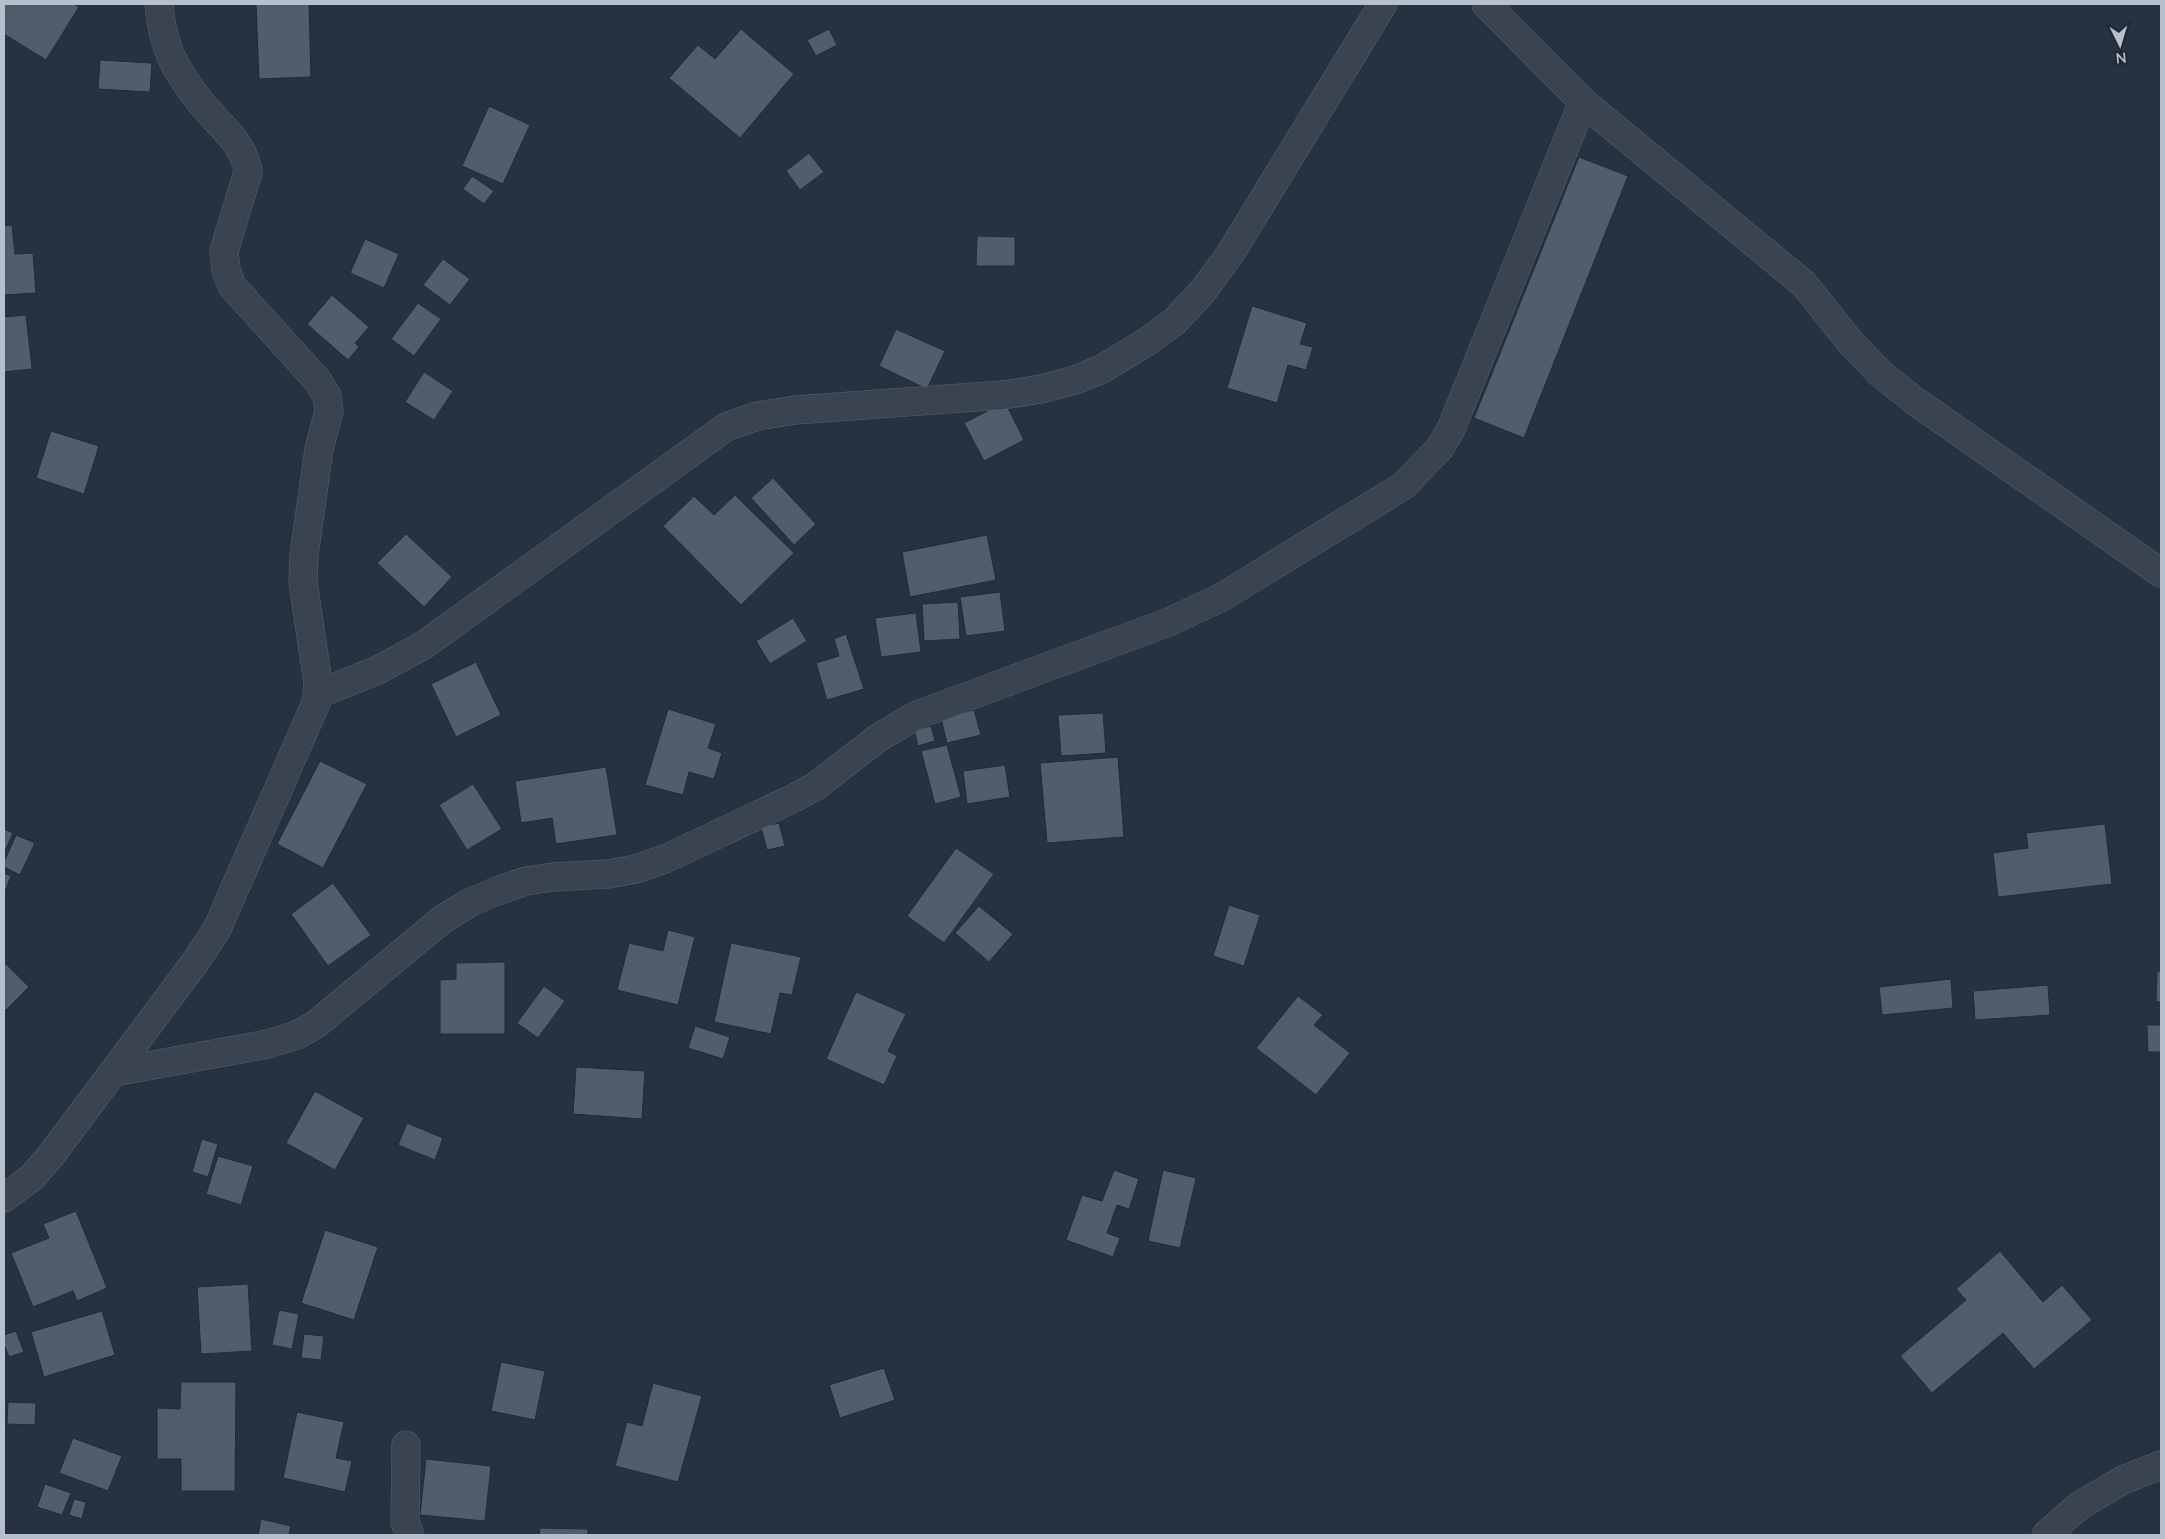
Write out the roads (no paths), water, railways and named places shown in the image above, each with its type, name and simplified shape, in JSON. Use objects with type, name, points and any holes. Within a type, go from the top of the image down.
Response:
[{"type":"street","points":[[4,1198],[31,1178],[49,1158],[196,962],[217,929],[318,694],[316,666],[302,582],[304,554],[319,449],[329,411],[327,396],[318,381],[232,286],[226,270],[224,251],[248,172],[247,161],[238,146],[198,100],[178,70],[161,30],[159,4]]},
{"type":"street","points":[[318,694],[378,670],[424,645],[726,427],[757,416],[795,410],[1003,395],[1041,389],[1075,380],[1102,369],[1148,341],[1175,321],[1203,291],[1230,254],[1383,4]]},
{"type":"street","points":[[1486,4],[1583,102],[1804,284],[1851,343],[1914,401],[2161,573]]},
{"type":"street","points":[[114,1072],[268,1044],[296,1036],[315,1025],[443,920],[471,902],[497,890],[526,881],[553,877],[608,874],[636,869],[665,859],[816,786],[878,738],[917,715],[1169,622],[1222,596],[1403,486],[1440,448],[1451,429],[1583,102]]},
{"type":"street","points":[[406,1445],[405,1522],[410,1535]]},
{"type":"street","points":[[2046,1535],[2079,1506],[2123,1480],[2161,1465]]}]
